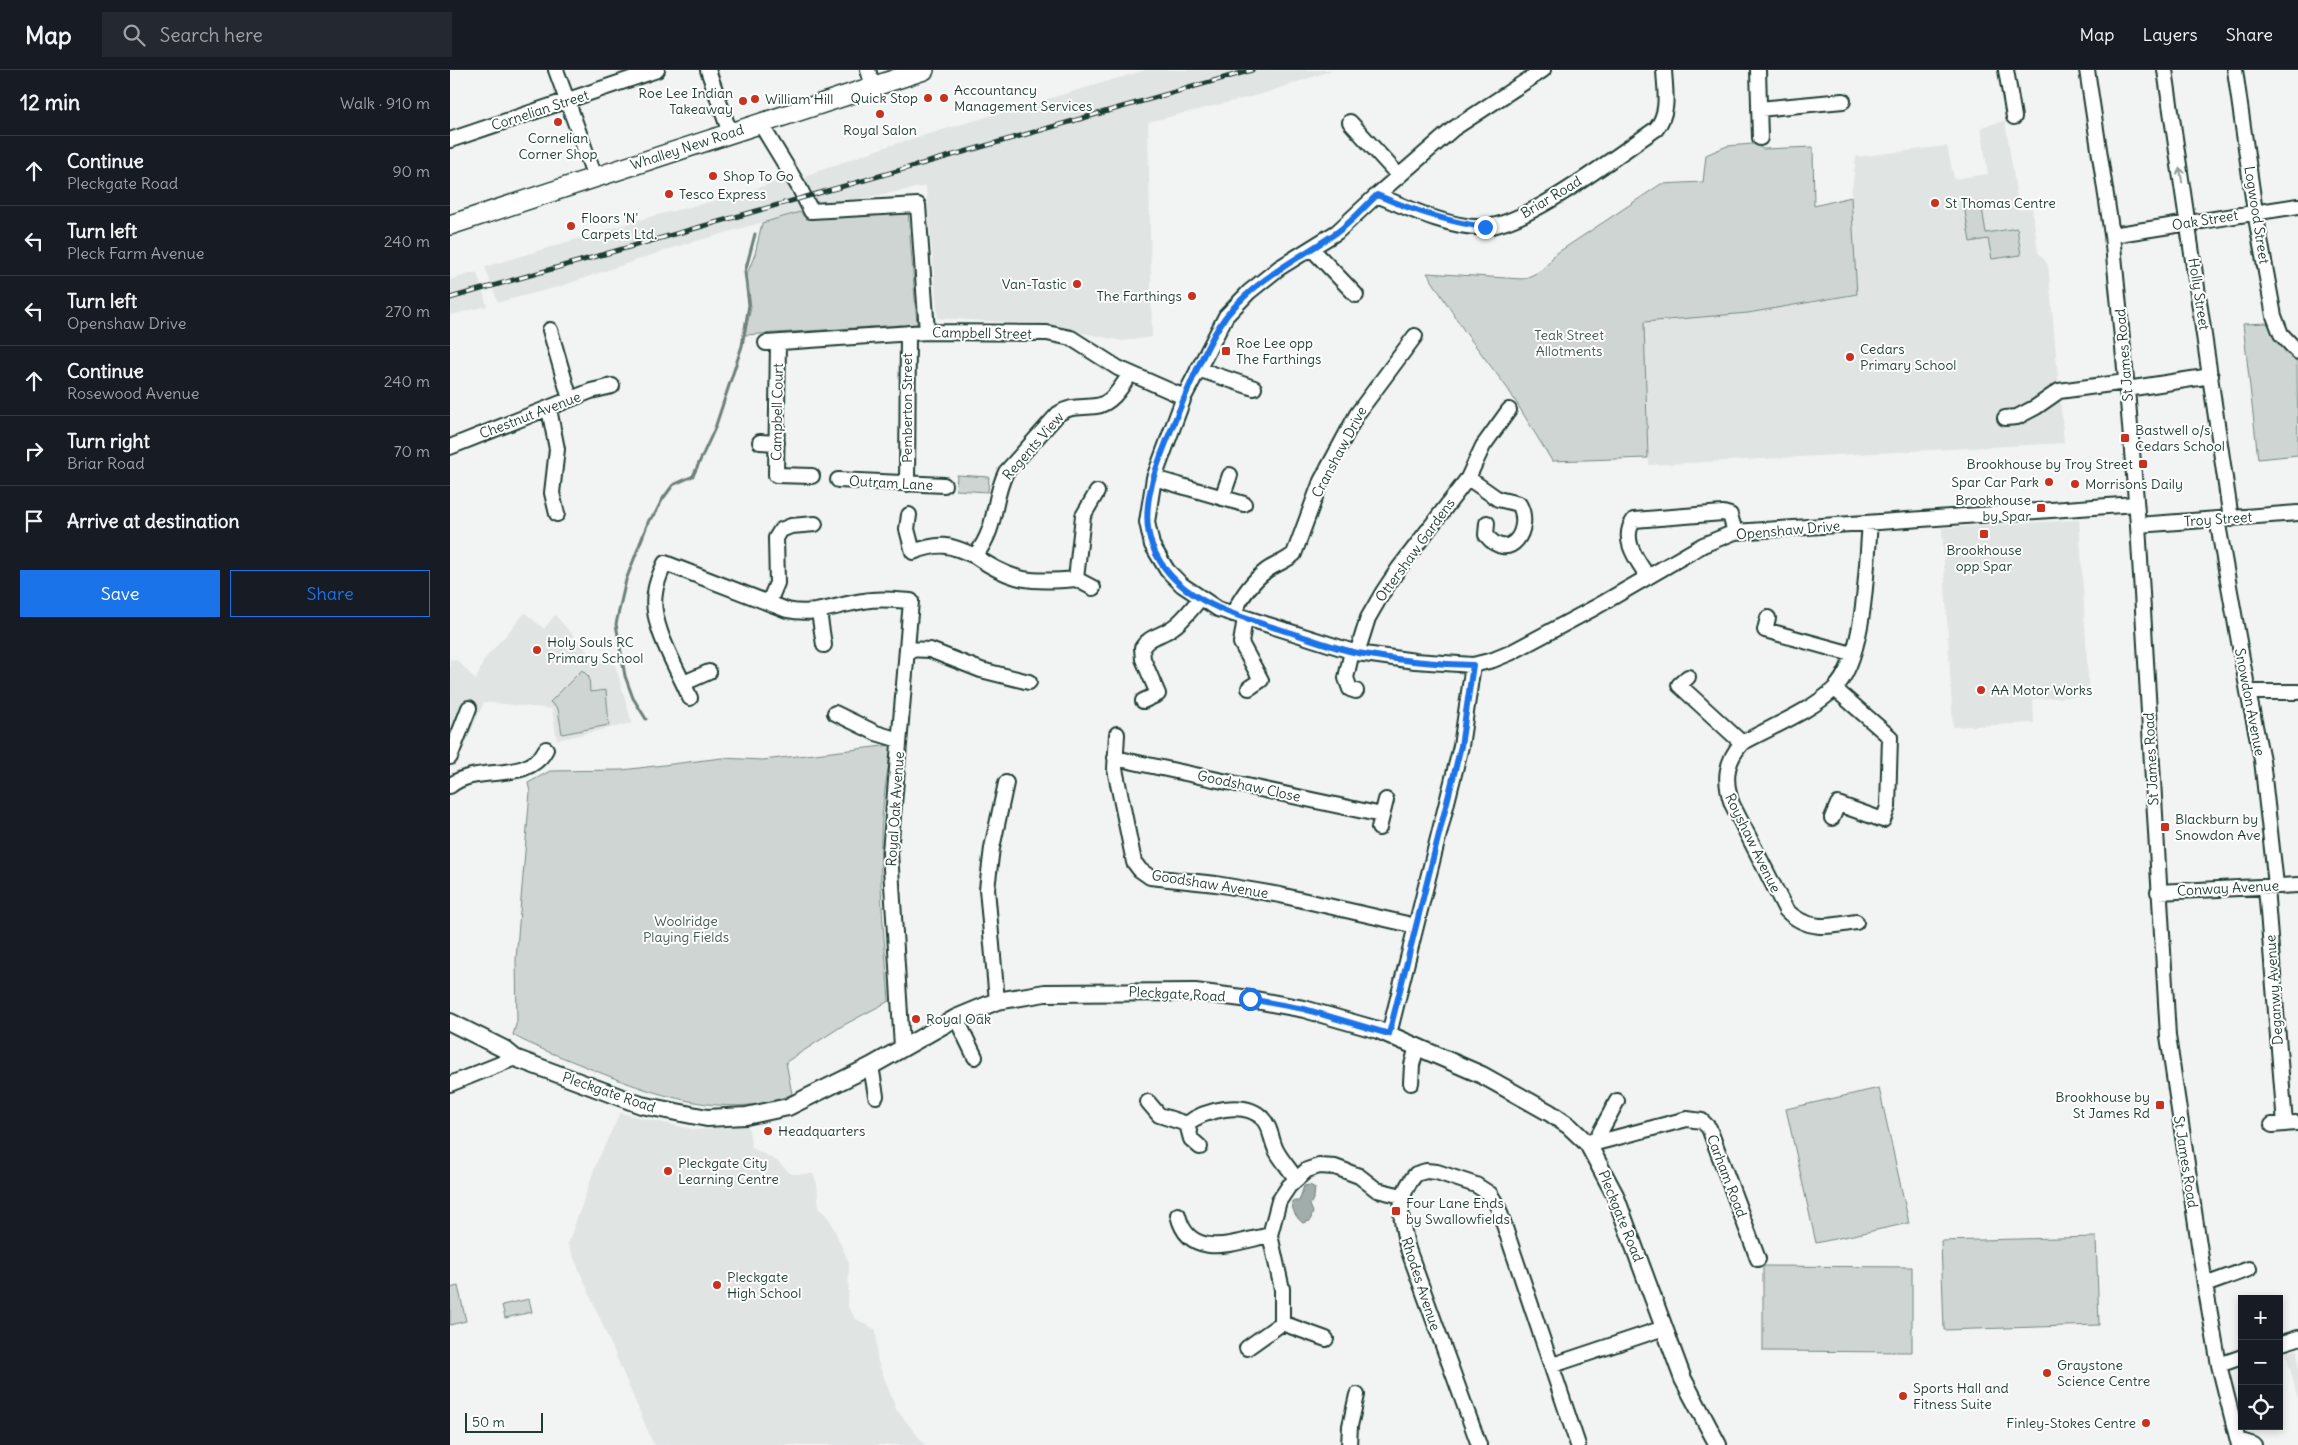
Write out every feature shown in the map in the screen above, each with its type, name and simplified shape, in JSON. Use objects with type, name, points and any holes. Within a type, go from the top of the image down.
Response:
[{"type":"highway","name":"Whalley New Road","points":[[450,224],[760,123],[870,78],[924,70]]},
{"type":"main road","name":"Pleckgate Road","points":[[450,1022],[504,1049],[515,1058],[641,1105],[707,1118],[746,1116],[788,1107],[870,1066],[956,1018],[997,1001],[1045,993],[1195,992],[1250,999],[1304,1009],[1389,1034],[1482,1075],[1550,1113],[1569,1126],[1588,1145],[1615,1195],[1683,1379],[1718,1445]]},
{"type":"street","points":[[556,70],[595,176]]},
{"type":"street","name":"Cornelian Street","points":[[450,140],[657,70]]},
{"type":"street","points":[[708,70],[730,133]]},
{"type":"street","name":"Openshaw Drive","points":[[1543,70],[1453,130],[1337,232],[1279,268],[1249,292],[1226,316],[1184,397],[1154,478],[1148,522],[1152,545],[1167,570],[1200,599],[1239,616],[1354,652],[1415,662],[1473,665],[1510,653],[1703,546],[1735,532],[2136,504]]},
{"type":"street","name":"Briar Road","points":[[1377,195],[1415,211],[1458,224],[1485,227],[1511,220],[1548,202],[1656,129],[1662,120],[1666,106],[1664,70]]},
{"type":"street","points":[[1758,70],[1760,138]]},
{"type":"street","points":[[2006,70],[2014,117]]},
{"type":"street","name":"St James Road","points":[[2086,70],[2112,235],[2127,386],[2138,525],[2158,892],[2168,1036],[2205,1286],[2219,1364],[2239,1442]]},
{"type":"street","name":"Holly Street","points":[[2165,70],[2212,376],[2224,519]]},
{"type":"street","name":"Logwood Street","points":[[2235,70],[2255,212],[2274,316],[2281,334],[2298,352]]},
{"type":"street","points":[[1759,109],[1843,101]]},
{"type":"street","points":[[1350,122],[1399,176]]},
{"type":"street","points":[[760,123],[799,187],[811,211],[918,205],[927,332]]},
{"type":"street","name":"Oak Street","points":[[2112,235],[2298,206]]},
{"type":"street","points":[[1311,248],[1356,295]]},
{"type":"street","points":[[550,330],[570,399]]},
{"type":"street","name":"Campbell Street","points":[[772,343],[927,332],[1047,334],[1071,338],[1130,374],[1184,397]]},
{"type":"street","name":"Pemberton Street","points":[[907,484],[908,333]]},
{"type":"street","name":"Cranshaw Drive","points":[[1239,616],[1241,598],[1252,583],[1268,570],[1294,554],[1321,481],[1358,414],[1415,336]]},
{"type":"street","name":"Campbell Court","points":[[772,343],[777,443],[776,475],[812,476]]},
{"type":"street","points":[[1198,369],[1254,388]]},
{"type":"street","name":"Regents View","points":[[974,556],[985,543],[992,527],[1001,483],[1006,472],[1058,414],[1067,408],[1098,406],[1108,401],[1120,390],[1130,374]]},
{"type":"street","points":[[2005,418],[2017,417],[2036,408],[2059,391],[2127,386],[2212,376]]},
{"type":"street","name":"Chestnut Avenue","points":[[450,447],[570,399],[612,386]]},
{"type":"street","points":[[549,409],[557,449],[552,493],[556,514]]},
{"type":"street","name":"Ottershaw Gardens","points":[[1354,652],[1368,618],[1398,568],[1468,478],[1483,446],[1509,410]]},
{"type":"street","points":[[760,442],[777,443]]},
{"type":"street","points":[[1222,498],[1230,475]]},
{"type":"street","points":[[1154,478],[1244,504]]},
{"type":"street","points":[[1468,478],[1498,499],[1519,504],[1524,513],[1520,536],[1507,547],[1498,546],[1486,535],[1488,523]]},
{"type":"street","name":"Outram Lane","points":[[838,480],[944,486]]},
{"type":"street","points":[[1076,579],[1083,516],[1098,492]]},
{"type":"street","points":[[1648,577],[1628,541],[1629,527],[1634,520],[1724,513],[1730,515],[1735,532]]},
{"type":"street","name":"Troy Street","points":[[2138,525],[2298,513]]},
{"type":"street","points":[[909,515],[907,529],[913,552],[934,545],[945,544],[955,546],[1006,575],[1025,580],[1076,579],[1093,588]]},
{"type":"street","name":"Snowdon Avenue","points":[[2224,519],[2248,692],[2262,760],[2271,886]]},
{"type":"street","name":"Royshaw Avenue","points":[[1856,922],[1818,927],[1799,922],[1786,910],[1732,804],[1727,790],[1726,771],[1732,754],[1742,744],[1822,700],[1835,689],[1844,677],[1860,628],[1870,523]]},
{"type":"street","points":[[769,602],[776,583],[776,538],[781,530],[791,526],[815,524]]},
{"type":"street","points":[[690,698],[657,624],[654,609],[654,593],[665,563],[787,610],[808,613],[819,612],[824,645]]},
{"type":"street","points":[[1143,701],[1158,694],[1143,659],[1142,648],[1146,641],[1170,630],[1182,621],[1200,599]]},
{"type":"street","name":"Royal Oak Avenue","points":[[819,612],[862,601],[911,601],[890,852],[902,1048]]},
{"type":"street","points":[[1239,616],[1241,643],[1261,680],[1249,688]]},
{"type":"street","points":[[1768,618],[1766,630],[1852,654]]},
{"type":"street","points":[[907,649],[930,650],[981,670],[1029,682]]},
{"type":"street","points":[[1354,652],[1346,678],[1350,689],[1356,691]]},
{"type":"street","points":[[1389,1034],[1461,746],[1473,665]]},
{"type":"street","points":[[684,683],[709,672]]},
{"type":"street","points":[[1688,677],[1680,686],[1742,744]]},
{"type":"street","points":[[1832,818],[1838,804],[1884,820],[1888,807],[1890,737],[1835,689]]},
{"type":"street","points":[[2248,692],[2298,692]]},
{"type":"street","points":[[450,757],[469,708]]},
{"type":"street","points":[[835,713],[876,733],[899,740]]},
{"type":"street","name":"Goodshaw Avenue","points":[[1117,734],[1115,758],[1118,792],[1134,862],[1140,870],[1150,876],[1216,884],[1280,895],[1416,926]]},
{"type":"street","points":[[450,786],[467,777],[493,774],[532,764],[541,758],[546,749]]},
{"type":"street","name":"Goodshaw Close","points":[[1115,758],[1380,821],[1386,800]]},
{"type":"street","points":[[997,1001],[990,933],[988,875],[1006,784]]},
{"type":"street","name":"Conway Avenue","points":[[2158,892],[2298,885]]},
{"type":"street","name":"Deganwy Avenue","points":[[2271,886],[2284,1124]]},
{"type":"street","points":[[956,1018],[976,1057]]},
{"type":"street","points":[[1411,1083],[1412,1065],[1417,1046]]},
{"type":"street","points":[[450,1084],[515,1058]]},
{"type":"street","points":[[870,1066],[876,1096]]},
{"type":"street","points":[[1588,1145],[1597,1138],[1617,1101]]},
{"type":"street","points":[[1148,1102],[1159,1115],[1187,1124]]},
{"type":"street","points":[[1187,1124],[1205,1112],[1214,1110],[1231,1109],[1254,1113],[1265,1122],[1276,1151],[1296,1178]]},
{"type":"street","name":"Carham Road","points":[[1588,1145],[1634,1135],[1679,1120],[1695,1119],[1702,1121],[1709,1128],[1758,1259]]},
{"type":"street","points":[[1187,1124],[1191,1139],[1200,1147]]},
{"type":"street","points":[[1282,1323],[1282,1289],[1270,1235],[1279,1201],[1296,1178],[1319,1166],[1334,1167],[1359,1176],[1376,1190],[1402,1196],[1416,1174],[1426,1171],[1476,1185],[1490,1194],[1498,1207],[1578,1445]]},
{"type":"street","name":"Rhodes Avenue","points":[[1402,1196],[1402,1223],[1408,1249],[1478,1445]]},
{"type":"street","points":[[1178,1215],[1181,1227],[1188,1235],[1204,1245],[1214,1246],[1270,1235]]},
{"type":"street","points":[[2205,1286],[2249,1270]]},
{"type":"street","points":[[1282,1323],[1326,1339]]},
{"type":"street","points":[[1247,1348],[1282,1323]]},
{"type":"street","points":[[1552,1365],[1664,1328]]},
{"type":"street","points":[[2283,1343],[2298,1338]]},
{"type":"street","points":[[2219,1364],[2238,1358]]},
{"type":"street","points":[[1348,1445],[1357,1394]]},
{"type":"street","points":[[2239,1442],[2254,1445]]},
{"type":"shaded area","points":[[1146,70],[1333,70],[1262,94],[1148,122],[1152,337],[1123,341],[1038,324],[938,318],[926,186],[816,207],[804,186],[806,177],[813,173],[888,146]]},
{"type":"shaded area","name":"Cedars Primary School","points":[[2005,121],[2019,210],[2032,208],[2038,252],[2048,265],[2064,443],[1649,465],[1643,322],[1668,316],[1749,313],[1856,294],[1851,197],[1856,157],[1947,146],[1954,179],[1988,174],[1981,127]]},
{"type":"shaded area","points":[[784,179],[790,183],[802,204],[800,212],[678,246],[558,287],[499,302],[485,267],[653,216],[734,196]]},
{"type":"shaded area","points":[[477,273],[487,306],[450,315],[450,280]]},
{"type":"shaded area","points":[[2079,520],[2089,696],[2033,699],[2034,723],[1953,727],[1942,528]]},
{"type":"shaded area","points":[[525,613],[544,629],[555,615],[594,659],[615,665],[632,723],[557,740],[552,709],[484,702],[457,763],[450,761],[450,659],[458,661],[476,680],[484,660]]},
{"type":"shaded area","name":"Pleckgate High School","points":[[620,1113],[695,1130],[748,1126],[752,1148],[777,1161],[791,1174],[813,1174],[817,1184],[819,1208],[830,1220],[849,1263],[848,1307],[856,1319],[876,1330],[877,1359],[896,1409],[925,1445],[654,1445],[568,1244],[597,1162]]},
{"type":"shaded area","points":[[1310,1185],[1315,1188],[1314,1197],[1310,1205],[1313,1212],[1310,1221],[1303,1223],[1295,1214],[1292,1201],[1299,1201],[1304,1186]]},
{"type":"shaded area","points":[[2298,1349],[2298,1399],[2286,1353]]},
{"type":"green space","name":"Teak Street Allotments","points":[[1753,144],[1763,149],[1813,147],[1814,206],[1851,197],[1857,294],[1748,313],[1644,322],[1648,458],[1552,461],[1508,389],[1465,332],[1427,273],[1522,279],[1537,273],[1554,255],[1661,184],[1703,182],[1706,155],[1727,146]]},
{"type":"green space","points":[[1981,202],[1986,233],[2017,228],[2021,255],[1992,259],[1988,239],[1970,242],[1964,205]]},
{"type":"green space","points":[[908,211],[917,324],[745,335],[751,307],[747,274],[755,254],[762,223],[800,212],[806,219]]},
{"type":"green space","points":[[2268,323],[2276,337],[2297,361],[2298,455],[2258,459],[2243,324]]},
{"type":"green space","points":[[957,475],[989,477],[988,492],[956,490]]},
{"type":"green space","points":[[582,670],[589,677],[590,692],[606,690],[609,725],[562,734],[558,709],[550,702]]},
{"type":"green space","name":"Woolridge Playing Fields","points":[[892,745],[884,798],[881,849],[882,900],[889,1001],[842,1026],[786,1062],[792,1094],[766,1102],[740,1106],[712,1105],[684,1100],[630,1084],[546,1051],[513,1035],[517,1021],[516,959],[530,792],[528,783],[550,771],[622,770],[722,758],[763,760]]},
{"type":"green space","points":[[1879,1088],[1909,1223],[1816,1243],[1786,1109]]},
{"type":"green space","points":[[2096,1237],[2099,1325],[1944,1330],[1941,1241]]},
{"type":"green space","points":[[1763,1266],[1912,1267],[1912,1352],[1763,1351]]},
{"type":"green space","points":[[458,1286],[466,1321],[450,1325],[450,1288]]},
{"type":"green space","points":[[529,1299],[532,1312],[505,1318],[502,1305]]},
{"type":"waterway","points":[[646,719],[633,698],[625,676],[616,624],[626,580],[649,520],[655,514],[673,485],[693,476],[715,428],[742,346],[749,305],[745,272],[755,234]]},
{"type":"railway","points":[[450,298],[1252,70]]},
{"type":"place","name":"Quick Stop","points":[[928,98]]},
{"type":"place","name":"Accountancy Management Services","points":[[944,98]]},
{"type":"place","name":"William Hill","points":[[755,99]]},
{"type":"place","name":"Roe Lee Indian Takeaway","points":[[743,101]]},
{"type":"place","name":"Royal Salon","points":[[880,114]]},
{"type":"place","name":"Cornelian Corner Shop","points":[[558,122]]},
{"type":"place","name":"Shop To Go","points":[[713,176]]},
{"type":"place","name":"Tesco Express","points":[[669,194]]},
{"type":"place","name":"St Thomas Centre","points":[[1935,203]]},
{"type":"place","name":"Floors 'N' Carpets Ltd.","points":[[571,226]]},
{"type":"place","name":"Van-Tastic","points":[[1077,284]]},
{"type":"place","name":"The Farthings","points":[[1192,296]]},
{"type":"place","name":"Roe Lee opp The Farthings","points":[[1226,351]]},
{"type":"place","name":"Cedars Primary School","points":[[1850,357]]},
{"type":"place","name":"Bastwell o/s Cedars School","points":[[2125,438]]},
{"type":"place","name":"Brookhouse by Troy Street","points":[[2143,464]]},
{"type":"place","name":"Spar Car Park","points":[[2049,482]]},
{"type":"place","name":"Morrisons Daily","points":[[2075,484]]},
{"type":"place","name":"Brookhouse by Spar","points":[[2041,508]]},
{"type":"place","name":"Brookhouse opp Spar","points":[[1984,534]]},
{"type":"place","name":"Holy Souls RC Primary School","points":[[537,650]]},
{"type":"place","name":"AA Motor Works","points":[[1981,690]]},
{"type":"place","name":"Blackburn by Snowdon Ave","points":[[2165,827]]},
{"type":"place","name":"Royal Oak","points":[[916,1019]]},
{"type":"place","name":"Brookhouse by St James Rd","points":[[2160,1105]]},
{"type":"place","name":"Headquarters","points":[[768,1131]]},
{"type":"place","name":"Pleckgate City Learning Centre","points":[[668,1171]]},
{"type":"place","name":"Four Lane Ends by Swallowfields","points":[[1396,1211]]},
{"type":"place","name":"Pleckgate High School","points":[[717,1285]]},
{"type":"place","name":"Graystone Science Centre","points":[[2047,1373]]},
{"type":"place","name":"Sports Hall and Fitness Suite","points":[[1903,1396]]},
{"type":"place","name":"Finley-Stokes Centre","points":[[2146,1423]]},
{"type":"route","points":[[1250,999],[1304,1009],[1389,1034],[1461,746],[1473,665],[1415,662],[1357,653],[1244,618],[1218,609],[1200,599],[1167,570],[1152,545],[1148,522],[1154,478],[1184,397],[1226,316],[1249,292],[1279,268],[1337,232],[1377,195],[1436,218],[1458,224],[1485,227]]}]
